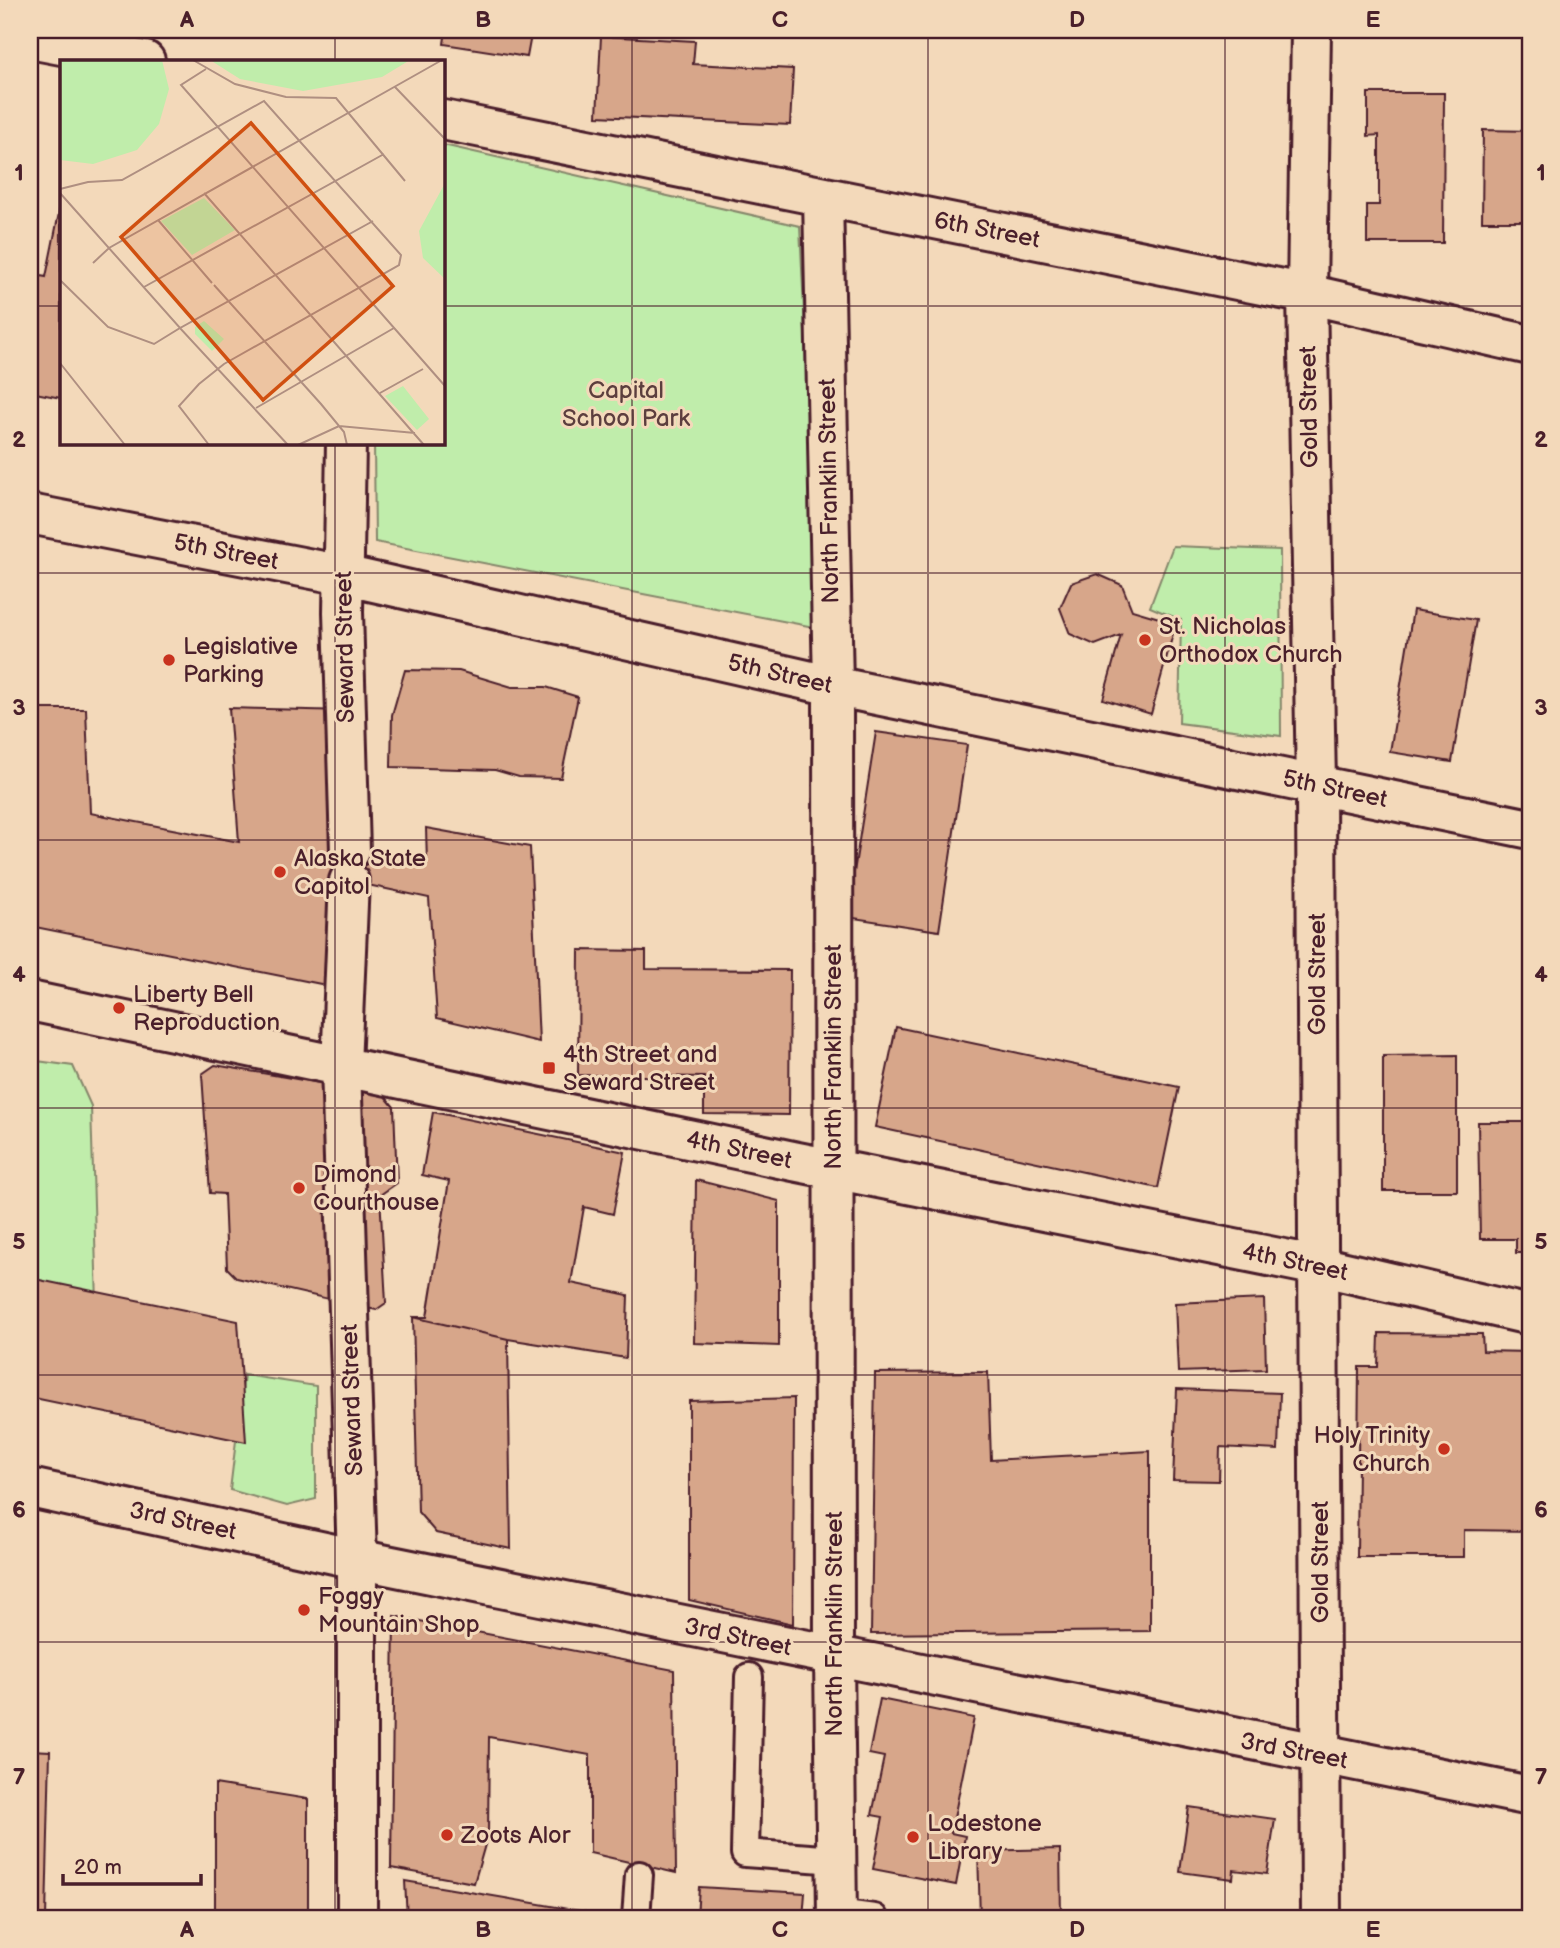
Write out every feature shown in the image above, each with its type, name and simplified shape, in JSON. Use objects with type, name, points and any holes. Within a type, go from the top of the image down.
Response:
[{"type":"street","name":"Gold Street","points":[[1311,30],[1307,293],[1316,785],[1321,1918]]},
{"type":"street","points":[[30,39],[140,60]]},
{"type":"street","name":"6th Street","points":[[444,120],[1307,293],[1530,345]]},
{"type":"street","name":"North Franklin Street","points":[[823,197],[833,686],[834,1657],[837,1916]]},
{"type":"street","name":"Seward Street","points":[[346,444],[343,575],[349,866],[341,1066],[357,1559],[357,1918]]},
{"type":"street","name":"5th Street","points":[[30,514],[343,575],[833,686],[1530,829]]},
{"type":"street","name":"4th Street","points":[[30,1001],[833,1169],[1319,1266],[1530,1315]]},
{"type":"street","name":"3rd Street","points":[[30,1488],[357,1559],[834,1657],[1530,1796]]},
{"type":"lane","points":[[749,1676],[745,1853],[836,1860]]},
{"type":"lane","points":[[636,1918],[639,1875]]},
{"type":"lane","points":[[837,1916],[874,1918]]},
{"type":"green space","name":"Capital School Park","points":[[444,145],[800,226],[819,628],[375,542],[374,444],[444,444]]},
{"type":"green space","points":[[1173,546],[1280,550],[1281,736],[1179,723],[1181,620],[1150,607]]},
{"type":"green space","points":[[30,1060],[73,1066],[91,1106],[97,1303],[30,1289]]},
{"type":"green space","points":[[244,1375],[316,1386],[316,1499],[287,1506],[230,1490]]},
{"type":"building","points":[[446,30],[532,30],[527,57],[444,44]]},
{"type":"building","points":[[601,36],[695,41],[693,64],[793,69],[790,125],[597,116]]},
{"type":"building","points":[[1368,93],[1444,93],[1443,243],[1367,243],[1367,205],[1379,205],[1379,135],[1368,136]]},
{"type":"building","points":[[1483,130],[1530,131],[1530,221],[1482,221]]},
{"type":"building","points":[[60,208],[60,398],[30,392],[30,274],[46,277]]},
{"type":"building","name":"St. Nicholas Orthodox Church","points":[[1097,574],[1122,585],[1132,610],[1176,623],[1151,714],[1103,699],[1121,635],[1095,645],[1070,634],[1060,608],[1071,583]]},
{"type":"building","points":[[1413,610],[1476,620],[1452,762],[1390,752]]},
{"type":"building","points":[[405,670],[459,671],[512,687],[546,687],[578,697],[561,778],[519,777],[495,770],[391,767],[392,715]]},
{"type":"building","name":"Alaska State Capitol","points":[[229,708],[348,711],[350,851],[427,863],[426,828],[530,847],[539,1042],[437,1018],[429,898],[349,881],[336,987],[30,926],[30,709],[86,709],[90,813],[239,842]]},
{"type":"building","points":[[876,732],[967,745],[939,931],[847,917]]},
{"type":"building","points":[[579,950],[646,951],[646,969],[790,970],[789,1115],[704,1114],[704,1077],[578,1075]]},
{"type":"building","points":[[896,1027],[1179,1087],[1158,1188],[875,1127]]},
{"type":"building","points":[[1457,1055],[1457,1191],[1383,1191],[1383,1056]]},
{"type":"building","name":"Dimond Courthouse","points":[[215,1065],[383,1094],[394,1107],[397,1183],[380,1195],[386,1303],[376,1310],[237,1278],[227,1268],[224,1194],[210,1193],[202,1074]]},
{"type":"building","points":[[433,1112],[625,1152],[613,1214],[584,1207],[571,1283],[628,1295],[626,1358],[508,1339],[413,1317],[427,1317],[449,1181],[422,1175]]},
{"type":"building","points":[[1478,1122],[1530,1122],[1530,1253],[1516,1253],[1516,1239],[1480,1239]]},
{"type":"building","points":[[696,1180],[779,1201],[779,1346],[694,1343]]},
{"type":"building","points":[[30,1278],[238,1321],[246,1442],[34,1398]]},
{"type":"building","points":[[1264,1299],[1266,1369],[1178,1372],[1175,1303]]},
{"type":"building","points":[[413,1317],[508,1339],[511,1549],[436,1533],[418,1512]]},
{"type":"building","name":"Holy Trinity Church","points":[[1379,1333],[1482,1334],[1483,1351],[1530,1352],[1530,1531],[1464,1530],[1464,1557],[1357,1557],[1359,1367],[1378,1367]]},
{"type":"building","points":[[988,1372],[991,1460],[1150,1451],[1150,1631],[871,1634],[875,1373]]},
{"type":"building","points":[[1177,1389],[1280,1393],[1278,1450],[1220,1447],[1219,1481],[1173,1480]]},
{"type":"building","points":[[794,1398],[793,1624],[689,1600],[689,1401]]},
{"type":"building","points":[[394,1616],[674,1670],[676,1873],[590,1853],[590,1755],[489,1737],[488,1834],[474,1883],[391,1868]]},
{"type":"building","points":[[880,1699],[974,1718],[951,1833],[965,1836],[956,1885],[873,1869],[883,1817],[872,1815],[884,1757],[869,1754]]},
{"type":"building","points":[[30,1750],[50,1751],[46,1918],[30,1918]]},
{"type":"building","points":[[215,1784],[308,1799],[308,1918],[215,1918]]},
{"type":"building","points":[[1189,1807],[1275,1819],[1267,1874],[1234,1870],[1233,1879],[1180,1872]]},
{"type":"building","points":[[1060,1849],[1061,1918],[980,1918],[978,1851]]},
{"type":"building","points":[[405,1881],[586,1912],[585,1918],[407,1918]]},
{"type":"building","points":[[699,1887],[805,1893],[803,1918],[697,1918]]},
{"type":"place","name":"St. Nicholas Orthodox Church","points":[[1145,640]]},
{"type":"place","name":"Legislative Parking","points":[[169,660]]},
{"type":"place","name":"Alaska State Capitol","points":[[280,872]]},
{"type":"place","name":"Liberty Bell Reproduction","points":[[119,1008]]},
{"type":"place","name":"4th Street and Seward Street","points":[[549,1068]]},
{"type":"place","name":"Dimond Courthouse","points":[[299,1188]]},
{"type":"place","name":"Holy Trinity Church","points":[[1444,1449]]},
{"type":"place","name":"Foggy Mountain Shop","points":[[304,1610]]},
{"type":"place","name":"Zoots Alor","points":[[447,1835]]},
{"type":"place","name":"Lodestone Library","points":[[913,1837]]}]
